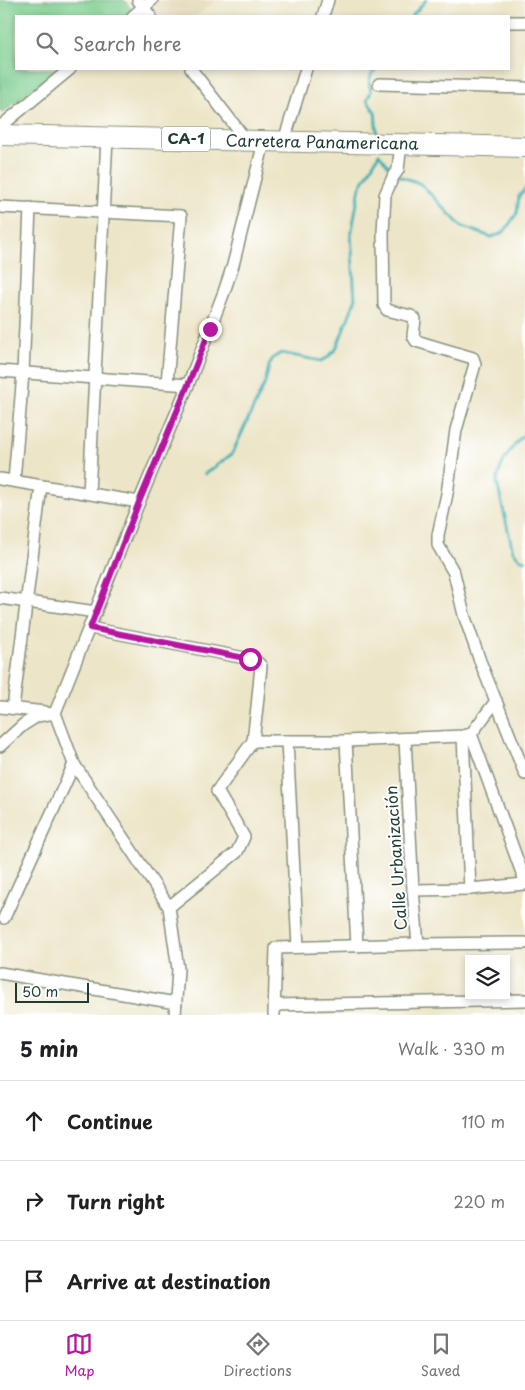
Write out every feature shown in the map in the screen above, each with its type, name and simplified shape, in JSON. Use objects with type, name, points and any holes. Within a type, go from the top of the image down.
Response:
[{"type":"highway","name":"Carretera Panamericana","points":[[0,135],[525,147]]},
{"type":"street","points":[[134,15],[146,6]]},
{"type":"street","points":[[510,22],[525,22]]},
{"type":"street","points":[[0,127],[69,70]]},
{"type":"street","points":[[192,70],[265,141]]},
{"type":"street","points":[[175,1015],[178,969],[169,906],[74,764],[55,713],[224,292],[233,265],[265,141],[305,70]]},
{"type":"street","points":[[378,84],[525,88]]},
{"type":"street","points":[[89,493],[107,138]]},
{"type":"street","points":[[386,144],[398,170],[385,195],[383,233],[384,305],[387,310],[412,316],[415,320],[413,336],[416,341],[473,358],[475,364],[456,430],[447,494],[438,535],[438,546],[454,573],[464,616],[525,774]]},
{"type":"street","points":[[0,207],[181,216],[167,383]]},
{"type":"street","points":[[14,481],[23,373],[30,208]]},
{"type":"street","points":[[0,371],[188,385]]},
{"type":"street","points":[[0,479],[139,502]]},
{"type":"street","points":[[13,708],[41,486]]},
{"type":"street","points":[[0,598],[96,612]]},
{"type":"street","points":[[90,628],[250,659],[261,666],[252,741],[217,791],[244,837],[237,852],[169,906]]},
{"type":"street","points":[[470,888],[467,735],[496,701]]},
{"type":"street","points":[[0,707],[55,713]]},
{"type":"street","points":[[0,746],[23,725],[37,716],[55,713]]},
{"type":"street","points":[[252,741],[346,741],[467,735]]},
{"type":"street","points":[[413,890],[470,888],[525,883],[467,735]]},
{"type":"street","name":"Calle Urbanización","points":[[274,1010],[276,948],[418,944],[413,890],[405,739]]},
{"type":"street","points":[[286,741],[298,947]]},
{"type":"street","points":[[346,741],[357,946]]},
{"type":"street","points":[[4,918],[74,764]]},
{"type":"street","points":[[418,944],[525,943]]},
{"type":"street","points":[[0,973],[176,1002]]},
{"type":"street","points":[[274,1010],[525,1000]]},
{"type":"shaded area","points":[[159,0],[216,0],[197,15],[157,15],[150,7]]},
{"type":"green space","points":[[0,0],[124,0],[132,10],[126,15],[15,15],[15,70],[57,70],[4,111],[0,111]]},
{"type":"waterway","points":[[413,15],[426,0]]},
{"type":"waterway","points":[[375,70],[371,75],[369,83],[371,91],[367,100],[375,112],[377,136]]},
{"type":"waterway","points":[[379,154],[389,167],[399,175],[422,185],[461,226],[491,237],[504,232],[517,213],[519,196],[525,189]]},
{"type":"waterway","points":[[205,474],[232,454],[265,383],[273,358],[281,353],[321,361],[336,349],[355,301],[351,235],[360,187],[379,154]]},
{"type":"waterway","points":[[525,433],[503,462],[497,483],[513,551],[525,561]]},
{"type":"route","points":[[210,329],[90,628],[250,659]]}]
